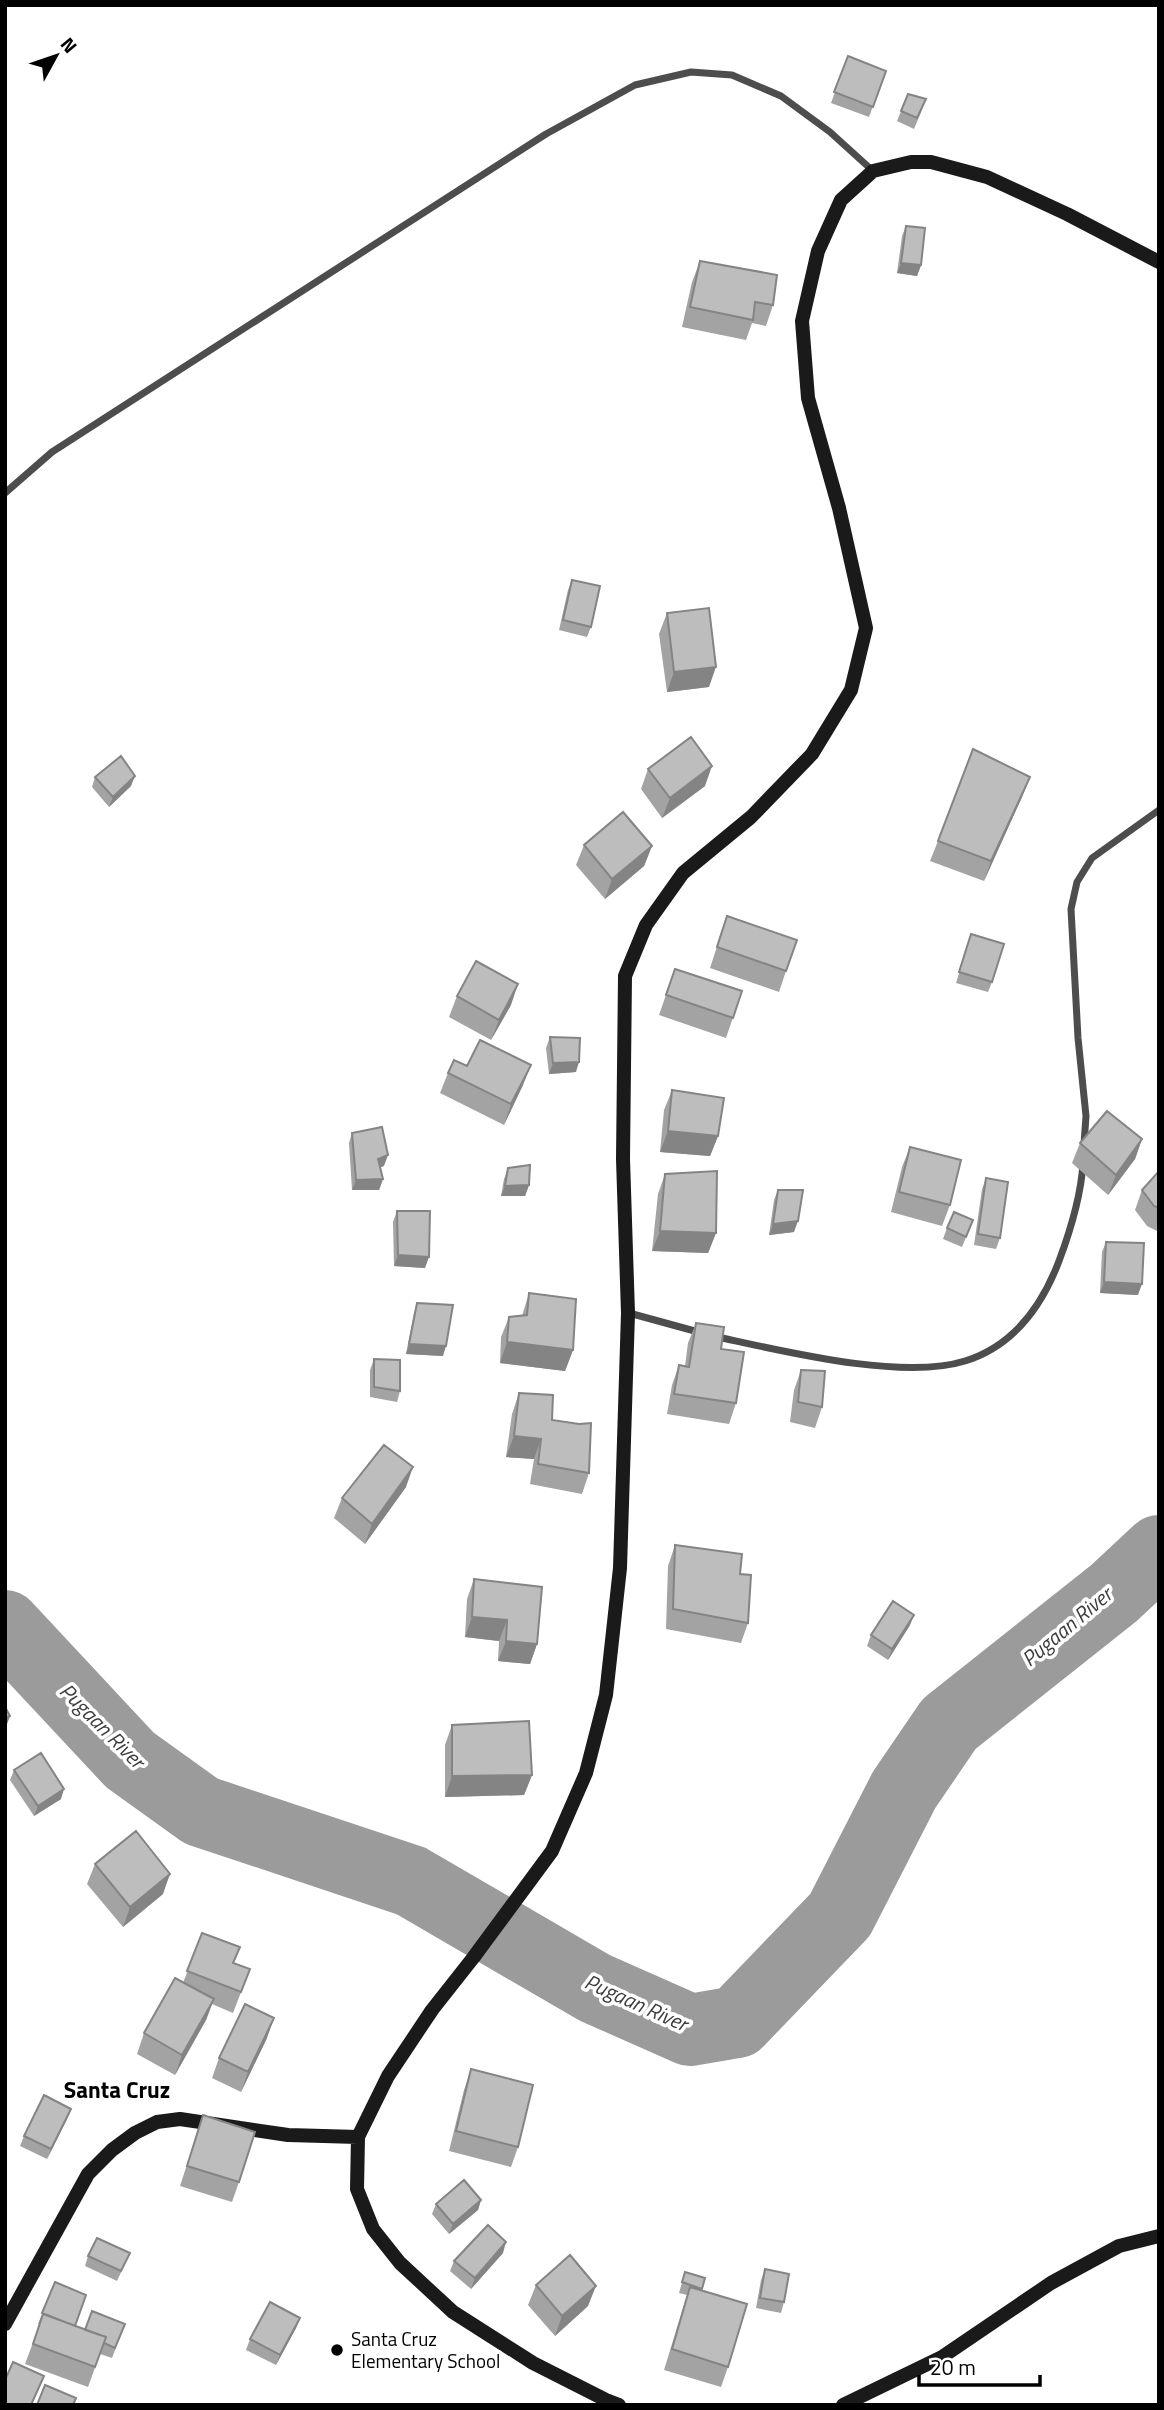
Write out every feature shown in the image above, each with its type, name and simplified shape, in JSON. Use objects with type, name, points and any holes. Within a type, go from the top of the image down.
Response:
[{"type":"street","points":[[5,494],[52,452],[546,134],[635,85],[691,72],[732,75],[781,96],[830,132],[873,171]]},
{"type":"street","points":[[619,2405],[533,2363],[453,2312],[400,2263],[373,2229],[357,2189],[358,2137],[388,2076],[432,2010],[552,1851],[586,1773],[606,1695],[620,1568],[628,1313],[623,1159],[625,976],[646,925],[683,873],[751,817],[812,754],[851,691],[866,628],[839,508],[808,398],[802,321],[818,251],[841,200],[873,171],[911,162],[931,162],[987,177],[1067,214],[1159,262]]},
{"type":"street","points":[[628,1313],[715,1336],[839,1361],[922,1368],[965,1361],[1001,1344],[1027,1320],[1048,1288],[1082,1187],[1086,1116],[1071,944],[1071,908],[1077,882],[1092,858],[1159,810]]},
{"type":"street","points":[[5,2323],[88,2175],[135,2133],[156,2122],[180,2119],[288,2135],[358,2137]]},
{"type":"street","points":[[843,2405],[942,2357],[1051,2283],[1119,2246],[1159,2236]]},
{"type":"building","points":[[848,56],[886,71],[873,107],[834,92]]},
{"type":"building","points":[[908,94],[926,99],[917,118],[901,111]]},
{"type":"building","points":[[906,226],[925,228],[921,265],[901,263]]},
{"type":"building","points":[[700,261],[777,275],[773,305],[755,302],[753,320],[690,307]]},
{"type":"building","points":[[572,580],[600,586],[591,627],[563,620]]},
{"type":"building","points":[[709,608],[716,667],[674,672],[667,613]]},
{"type":"building","points":[[691,737],[712,766],[670,798],[648,769]]},
{"type":"building","points":[[973,749],[1030,777],[991,861],[938,841]]},
{"type":"building","points":[[121,756],[135,776],[113,797],[95,777]]},
{"type":"building","points":[[623,812],[652,846],[612,879],[584,845]]},
{"type":"building","points":[[727,916],[797,940],[786,971],[717,947]]},
{"type":"building","points":[[971,934],[1004,944],[992,982],[959,972]]},
{"type":"building","points":[[476,961],[518,984],[499,1020],[457,996]]},
{"type":"building","points":[[675,969],[742,991],[733,1018],[666,995]]},
{"type":"building","points":[[550,1037],[580,1038],[579,1062],[553,1063]]},
{"type":"building","points":[[480,1040],[531,1065],[511,1104],[448,1073],[454,1060],[467,1066]]},
{"type":"building","points":[[672,1090],[724,1098],[718,1136],[668,1131]]},
{"type":"building","points":[[1107,1111],[1142,1139],[1116,1175],[1080,1143]]},
{"type":"building","points":[[382,1127],[388,1155],[378,1159],[383,1179],[356,1180],[352,1133]]},
{"type":"building","points":[[910,1147],[961,1160],[950,1205],[899,1192]]},
{"type":"building","points":[[530,1165],[529,1185],[505,1186],[508,1168]]},
{"type":"building","points":[[717,1171],[716,1233],[660,1231],[665,1174]]},
{"type":"building","points":[[1159,1171],[1159,1208],[1154,1206],[1142,1190]]},
{"type":"building","points":[[986,1178],[1008,1182],[1000,1238],[978,1234]]},
{"type":"building","points":[[778,1190],[803,1190],[798,1221],[773,1224]]},
{"type":"building","points":[[397,1211],[430,1211],[429,1257],[398,1255]]},
{"type":"building","points":[[954,1212],[973,1220],[966,1237],[947,1228]]},
{"type":"building","points":[[1106,1242],[1144,1243],[1142,1284],[1104,1282]]},
{"type":"building","points":[[529,1293],[576,1299],[573,1350],[507,1342],[509,1317],[527,1315]]},
{"type":"building","points":[[417,1303],[453,1305],[446,1346],[409,1344]]},
{"type":"building","points":[[696,1323],[724,1327],[721,1349],[744,1352],[736,1403],[674,1394],[679,1365],[689,1367]]},
{"type":"building","points":[[374,1359],[400,1360],[400,1391],[374,1387]]},
{"type":"building","points":[[801,1370],[825,1371],[822,1407],[798,1402]]},
{"type":"building","points":[[519,1393],[553,1395],[552,1420],[591,1423],[589,1473],[538,1464],[541,1439],[514,1436]]},
{"type":"building","points":[[384,1445],[413,1467],[372,1524],[342,1498]]},
{"type":"building","points":[[675,1545],[742,1554],[740,1574],[751,1575],[748,1623],[673,1609]]},
{"type":"building","points":[[474,1579],[542,1587],[537,1644],[506,1641],[507,1620],[472,1617]]},
{"type":"building","points":[[893,1601],[914,1615],[892,1649],[871,1635]]},
{"type":"building","points":[[529,1721],[532,1775],[452,1776],[452,1725]]},
{"type":"building","points":[[41,1753],[64,1789],[38,1806],[14,1770]]},
{"type":"building","points":[[136,1831],[170,1874],[130,1907],[95,1864]]},
{"type":"building","points":[[202,1933],[240,1947],[233,1963],[250,1969],[241,1992],[187,1971]]},
{"type":"building","points":[[175,1978],[214,1999],[182,2055],[144,2033]]},
{"type":"building","points":[[245,2004],[274,2018],[248,2072],[219,2058]]},
{"type":"building","points":[[471,2069],[533,2085],[518,2147],[456,2131]]},
{"type":"building","points":[[44,2095],[71,2109],[51,2149],[24,2136]]},
{"type":"building","points":[[203,2115],[255,2132],[239,2182],[187,2166]]},
{"type":"building","points":[[464,2180],[481,2200],[453,2224],[436,2204]]},
{"type":"building","points":[[488,2225],[506,2242],[475,2278],[454,2261]]},
{"type":"building","points":[[97,2238],[130,2253],[121,2271],[88,2256]]},
{"type":"building","points":[[570,2255],[596,2286],[562,2316],[536,2285]]},
{"type":"building","points":[[765,2269],[789,2274],[784,2302],[760,2298]]},
{"type":"building","points":[[685,2272],[705,2278],[702,2289],[682,2282]]},
{"type":"building","points":[[55,2282],[86,2295],[75,2326],[42,2313]]},
{"type":"building","points":[[690,2287],[747,2304],[728,2367],[672,2349]]},
{"type":"building","points":[[270,2302],[300,2318],[280,2355],[250,2339]]},
{"type":"building","points":[[92,2311],[125,2324],[115,2348],[104,2343],[106,2337],[85,2330]]},
{"type":"building","points":[[43,2314],[106,2337],[95,2367],[33,2344]]},
{"type":"building","points":[[13,2362],[44,2376],[31,2405],[5,2404],[5,2380]]},
{"type":"building","points":[[45,2385],[76,2398],[73,2405],[37,2405]]},
{"type":"waterway","name":"Pugaan River","points":[[5,1626],[130,1760],[201,1811],[411,1881],[595,1988],[690,2030],[737,2022],[840,1915],[904,1790],[949,1724],[1114,1593],[1159,1551]]},
{"type":"place","name":"Santa Cruz Elementary School","points":[[337,2350]]},
{"type":"district","name":"Santa Cruz","points":[[117,2090]]}]
